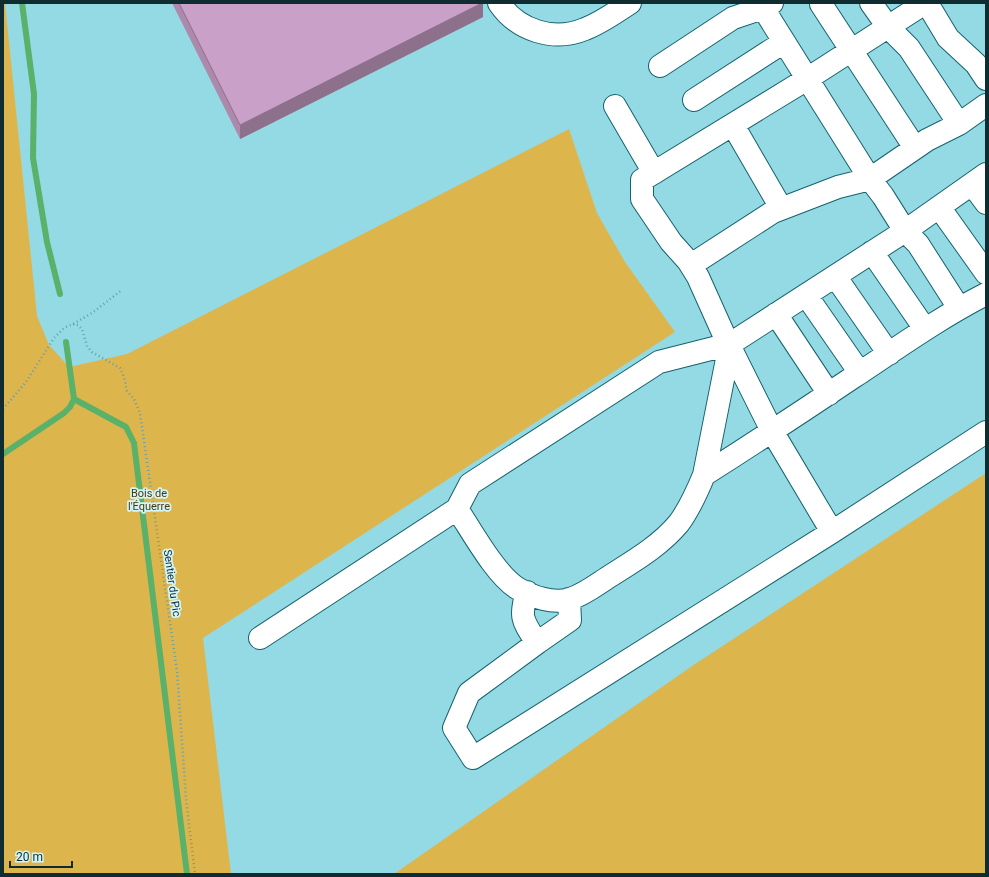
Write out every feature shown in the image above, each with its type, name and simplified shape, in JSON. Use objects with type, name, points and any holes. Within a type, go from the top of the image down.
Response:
[{"type":"lane","points":[[499,3],[512,18],[526,27],[543,33],[561,35],[587,29],[630,3]]},
{"type":"lane","points":[[871,3],[888,27],[909,48],[959,124]]},
{"type":"lane","points":[[832,532],[772,431],[730,344],[724,335],[698,277],[691,265],[671,242],[642,200],[642,180],[807,79],[926,3],[948,38],[976,64],[986,79]]},
{"type":"lane","points":[[821,4],[915,148]]},
{"type":"lane","points":[[660,66],[733,18],[767,6],[784,42],[870,179],[905,230],[918,244],[959,308]]},
{"type":"lane","points":[[694,100],[784,42]]},
{"type":"lane","points":[[691,265],[781,208],[838,187],[870,179],[927,140],[959,124],[986,105]]},
{"type":"lane","points":[[615,106],[654,173]]},
{"type":"lane","points":[[733,124],[781,208]]},
{"type":"lane","points":[[260,638],[457,509],[470,484],[658,362],[730,344],[872,252],[979,179],[986,203]]},
{"type":"lane","points":[[939,207],[986,273]]},
{"type":"lane","points":[[872,252],[925,329]]},
{"type":"lane","points":[[835,276],[888,354]]},
{"type":"lane","points":[[704,475],[829,394],[925,329],[959,308],[986,294]]},
{"type":"lane","points":[[806,295],[860,373]]},
{"type":"lane","points":[[776,314],[829,394]]},
{"type":"lane","points":[[457,509],[499,571],[513,584],[545,600],[569,599],[582,594],[639,558],[665,537],[678,524],[697,494],[704,475],[730,344]]},
{"type":"lane","points":[[569,599],[570,620],[469,693],[454,728],[473,758],[832,532],[986,432]]},
{"type":"lane","points":[[527,592],[522,608],[522,616],[537,643]]},
{"type":"path","points":[[3,409],[26,382],[54,338],[64,328],[92,313],[122,290]]},
{"type":"path","name":"Sentier du Pic","points":[[73,324],[78,325],[82,329],[87,346],[92,352],[120,368],[124,377],[127,391],[134,398],[140,413],[177,671],[186,799],[195,874]]},
{"type":"green space","name":"Bois de l'Équerre","points":[[3,3],[5,3],[37,316],[49,345],[69,367],[127,354],[569,129],[597,213],[625,262],[675,332],[203,638],[231,874],[3,874]]},
{"type":"green space","points":[[986,473],[986,874],[394,874],[692,666]]},
{"type":"building","points":[[179,3],[482,3],[240,125]]},
{"type":"waterway","points":[[22,3],[34,94],[33,158],[47,242],[60,294]]},
{"type":"waterway","points":[[3,454],[64,413],[70,407],[74,399],[66,342]]},
{"type":"waterway","points":[[74,399],[126,427],[134,443],[187,874]]}]
